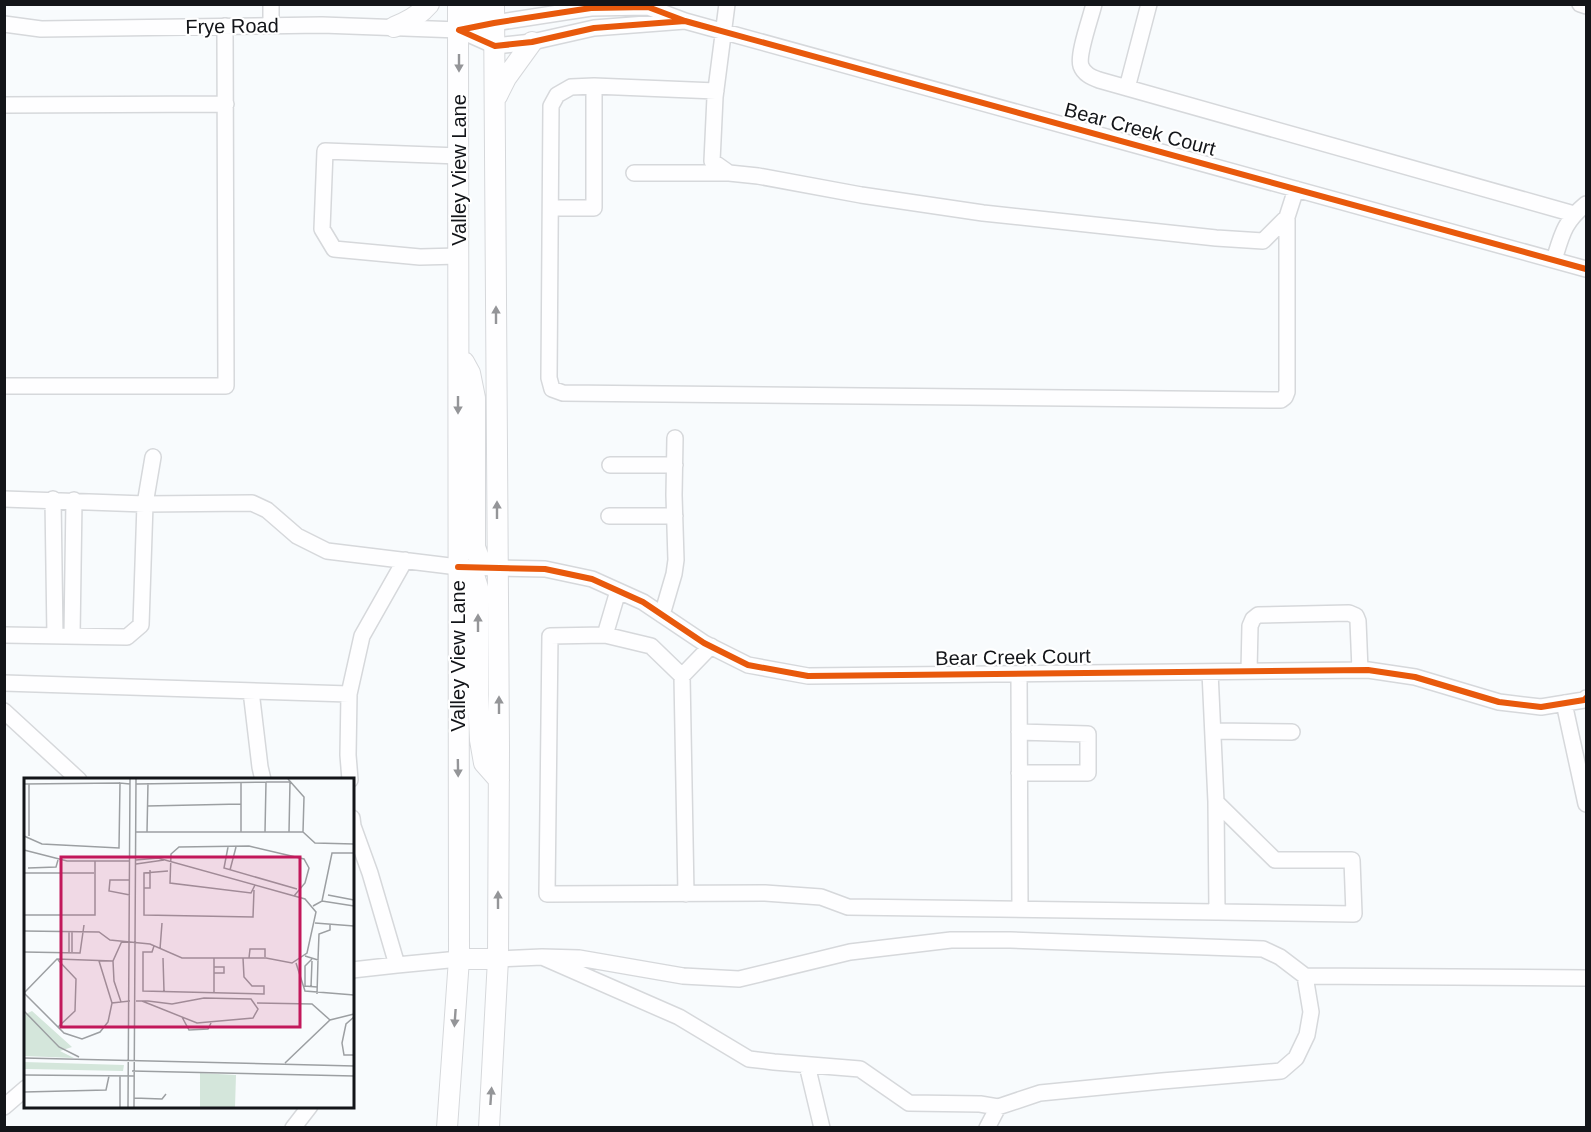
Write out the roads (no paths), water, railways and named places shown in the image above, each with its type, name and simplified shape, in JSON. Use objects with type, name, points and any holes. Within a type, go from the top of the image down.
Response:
[{"type":"main road","points":[[394,27],[408,21],[429,4]]},
{"type":"main road","name":"Valley View Lane","points":[[458,4],[482,21],[495,46],[499,780],[498,959],[489,1128]]},
{"type":"main road","points":[[475,4],[482,21]]},
{"type":"main road","name":"Valley View Lane","points":[[447,1128],[459,960],[459,156],[482,21]]},
{"type":"main road","points":[[495,102],[506,78],[532,42]]},
{"type":"main road","points":[[459,352],[470,373],[475,398],[475,547],[480,561],[498,568]]},
{"type":"main road","points":[[458,567],[474,575],[478,588],[480,740],[484,763],[499,780]]},
{"type":"main road","points":[[459,960],[498,959]]},
{"type":"street","points":[[271,4],[271,26]]},
{"type":"street","points":[[727,4],[716,91],[712,161],[729,173]]},
{"type":"street","points":[[1094,4],[1080,65],[1086,74],[1099,80],[1574,214]]},
{"type":"street","points":[[1127,88],[1149,4]]},
{"type":"street","points":[[1580,4],[1587,6]]},
{"type":"street","name":"Bear Creek Court","points":[[482,21],[591,8],[648,7],[722,32],[1587,269]]},
{"type":"street","points":[[482,21],[495,46]]},
{"type":"street","name":"Frye Road","points":[[4,24],[41,29],[322,25],[394,27],[482,21]]},
{"type":"street","name":"Bear Creek Court","points":[[495,46],[532,42],[594,28],[685,21]]},
{"type":"street","points":[[4,387],[226,386],[225,26]]},
{"type":"street","points":[[716,91],[594,86],[572,87],[557,95],[551,106],[549,378],[552,389],[563,393],[1281,400],[1287,392],[1287,217],[1296,189]]},
{"type":"street","points":[[551,207],[594,208],[594,86]]},
{"type":"street","points":[[4,105],[226,104]]},
{"type":"street","points":[[459,156],[325,152],[322,229],[334,249],[420,257],[459,256]]},
{"type":"street","points":[[634,173],[729,173],[758,176],[861,195],[983,213],[1216,238],[1263,241],[1287,217]]},
{"type":"street","points":[[1554,260],[1564,228],[1574,214],[1587,204]]},
{"type":"street","points":[[662,615],[676,560],[675,438]]},
{"type":"street","points":[[4,635],[127,637],[141,625],[145,504],[153,457]]},
{"type":"street","points":[[610,465],[675,465]]},
{"type":"street","name":"Bear Creek Court","points":[[4,498],[145,504],[252,503],[267,510],[297,536],[327,551],[458,567],[545,569],[592,579],[643,602],[711,646],[748,665],[808,676],[1368,670],[1415,677],[1499,702],[1541,707],[1587,698]]},
{"type":"street","points":[[53,499],[55,636]]},
{"type":"street","points":[[72,636],[74,500]]},
{"type":"street","points":[[609,516],[675,516]]},
{"type":"street","points":[[350,778],[349,694],[362,636],[405,560]]},
{"type":"street","points":[[605,635],[618,591]]},
{"type":"street","points":[[1249,671],[1250,626],[1258,615],[1349,613],[1356,616],[1358,621],[1360,670]]},
{"type":"street","points":[[686,894],[682,676],[651,645],[605,635],[550,636],[548,894],[686,894],[765,894],[821,897],[848,907],[1354,914],[1352,860],[1275,860],[1216,802]]},
{"type":"street","points":[[682,676],[711,646]]},
{"type":"street","points":[[1210,672],[1216,802],[1217,912]]},
{"type":"street","points":[[1019,674],[1020,909]]},
{"type":"street","points":[[4,683],[349,694]]},
{"type":"street","points":[[251,691],[263,778]]},
{"type":"street","points":[[1564,704],[1587,804]]},
{"type":"street","points":[[4,711],[77,778]]},
{"type":"street","points":[[1019,732],[1088,734],[1088,773],[1020,773]]},
{"type":"street","points":[[1213,732],[1292,732]]},
{"type":"street","points":[[354,829],[397,965]]},
{"type":"street","points":[[498,959],[579,958],[682,976],[739,979],[850,952],[951,939],[1010,940],[1263,949],[1280,957],[1305,976],[1587,978]]},
{"type":"street","points":[[543,957],[679,1017],[749,1059],[860,1069],[909,1103],[980,1104],[998,1107],[1040,1093],[1281,1071],[1296,1058],[1307,1035],[1311,1012],[1305,976]]},
{"type":"street","points":[[354,970],[459,960]]},
{"type":"street","points":[[807,1065],[822,1128]]},
{"type":"street","points":[[4,1107],[24,1091]]},
{"type":"street","points":[[987,1128],[998,1107]]},
{"type":"street","points":[[293,1128],[309,1108]]}]
